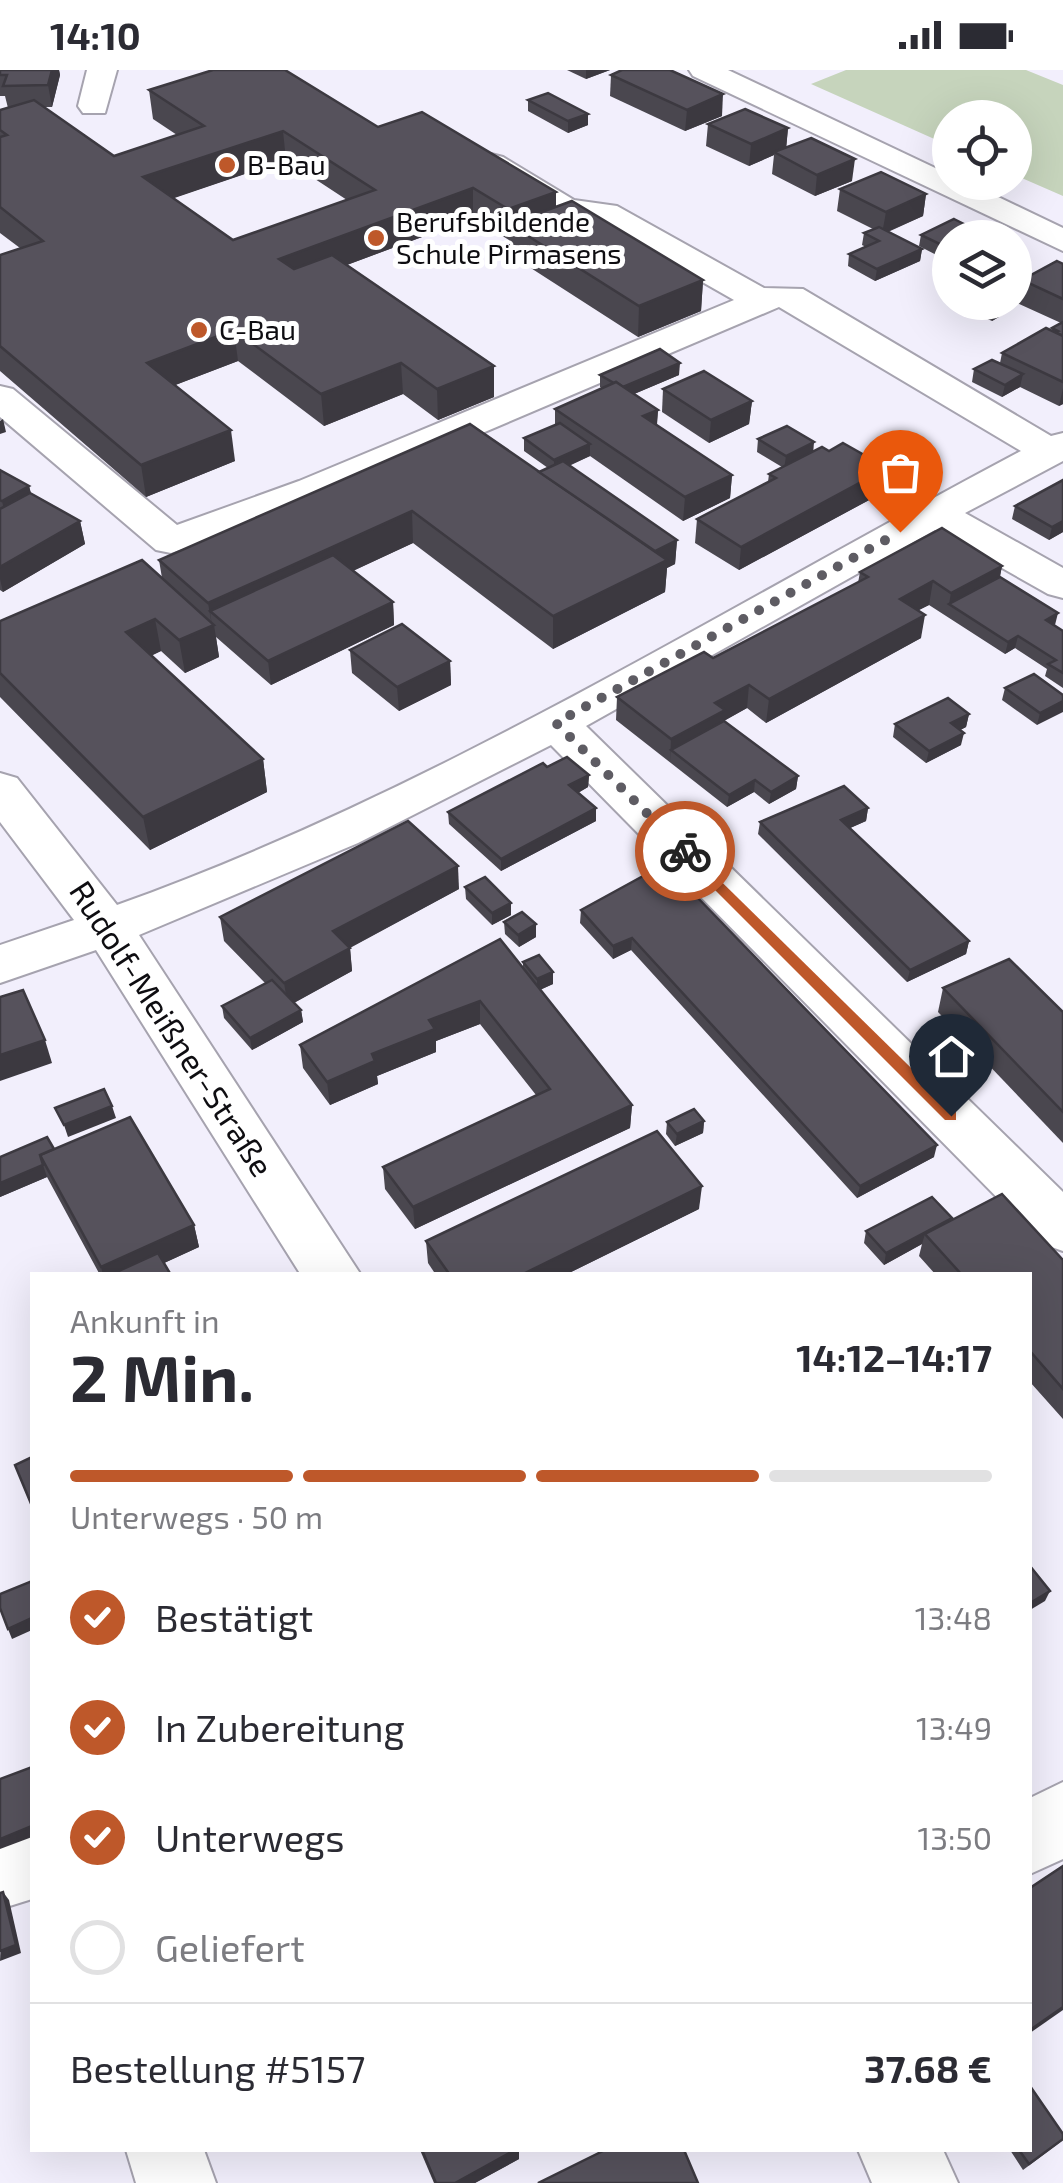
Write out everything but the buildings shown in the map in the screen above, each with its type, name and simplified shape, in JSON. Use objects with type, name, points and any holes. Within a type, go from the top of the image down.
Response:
[{"type":"street","points":[[94,106],[102,70]]},
{"type":"street","points":[[704,70],[1063,241]]},
{"type":"street","points":[[464,147],[566,210],[605,213],[762,302]]},
{"type":"street","points":[[0,396],[171,541],[312,490],[774,296],[790,297],[1056,449]]},
{"type":"street","points":[[0,964],[234,880],[370,817],[556,723],[1056,449]]},
{"type":"street","points":[[934,513],[1063,586]]},
{"type":"street","points":[[556,723],[1063,1228]]},
{"type":"street","name":"Rudolf-Meißner-Straße","points":[[0,789],[107,926],[330,1272]]},
{"type":"street","points":[[1032,1837],[1063,1818]]},
{"type":"street","points":[[0,1872],[30,1864]]},
{"type":"street","points":[[166,2152],[176,2183]]},
{"type":"street","points":[[898,2152],[918,2183]]},
{"type":"green space","points":[[846,70],[1026,70],[1063,85],[1063,196],[1032,182],[1032,100],[932,100],[932,138],[811,84]]},
{"type":"way so far","points":[[685,851],[556,723],[900,532]]},
{"type":"place","name":"B-Bau","points":[[227,165]]},
{"type":"place","name":"Berufsbildende Schule Pirmasens","points":[[376,238]]},
{"type":"place","name":"C-Bau","points":[[199,330]]},
{"type":"route","points":[[685,851],[951,1116]]}]
